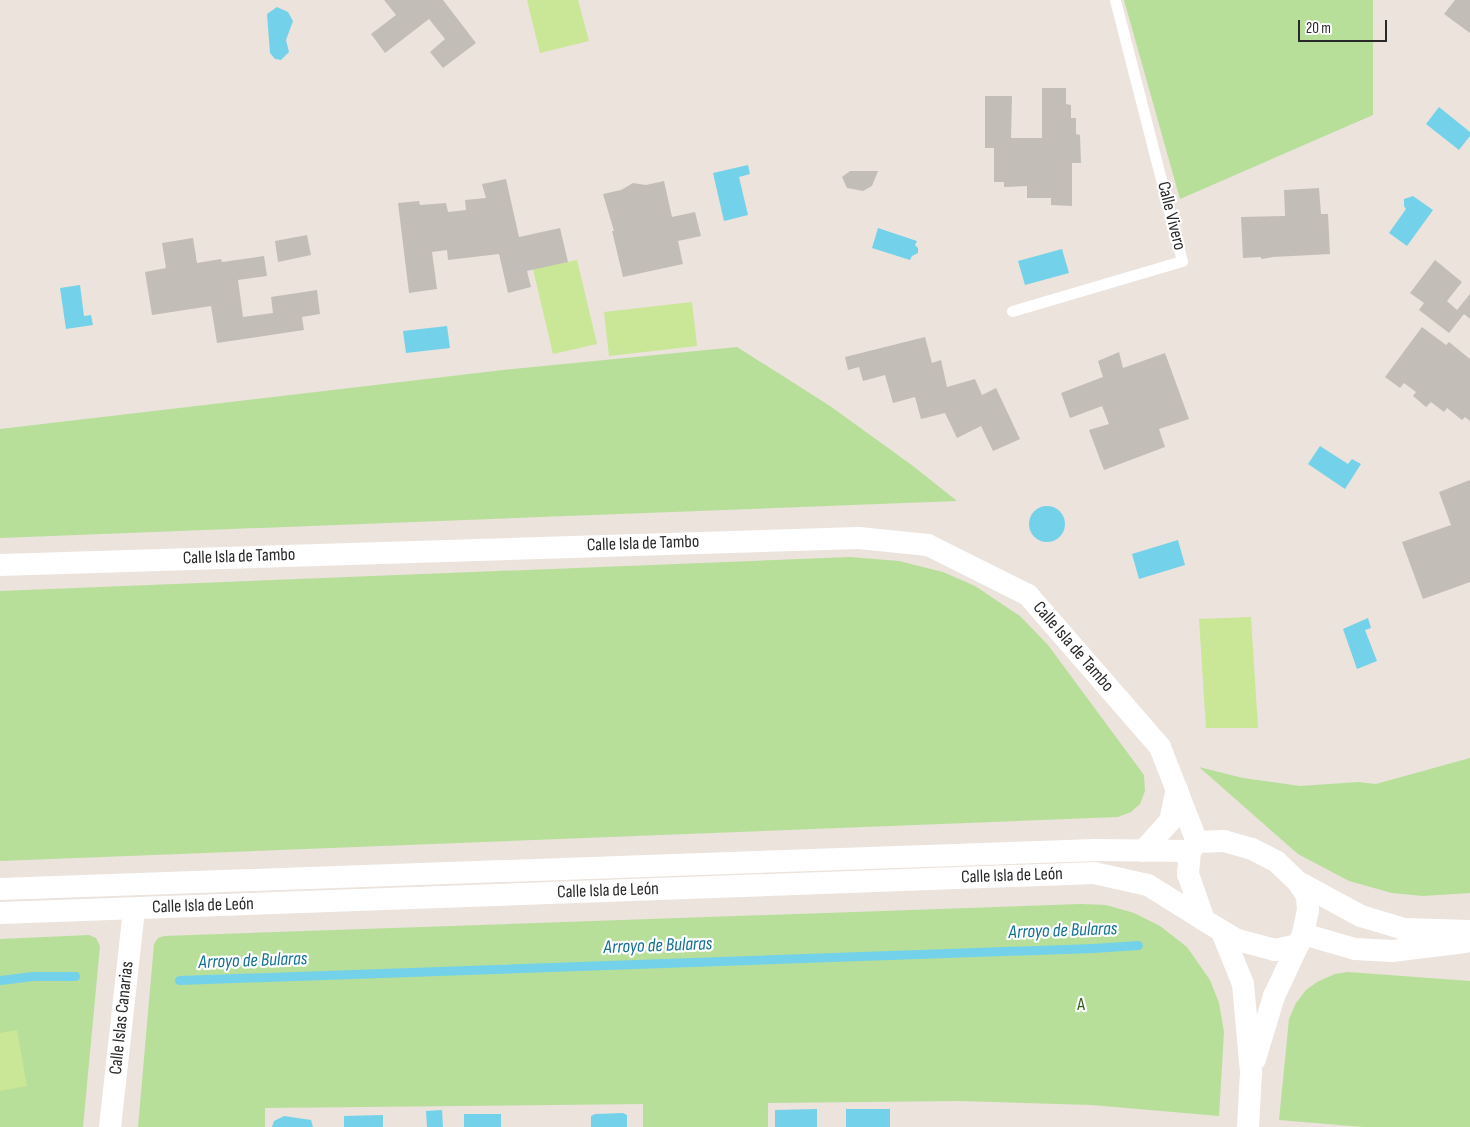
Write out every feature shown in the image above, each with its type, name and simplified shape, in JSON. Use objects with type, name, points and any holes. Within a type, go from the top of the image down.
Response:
[{"type":"street","name":"Calle Isla de Tambo","points":[[0,565],[859,538],[928,545],[1028,595],[1160,747],[1177,789],[1193,846]]},
{"type":"street","points":[[1143,851],[1170,821],[1177,789]]},
{"type":"street","name":"Calle Isla de León","points":[[0,889],[1065,851],[1143,851],[1193,846],[1224,840],[1252,849],[1277,862],[1298,882],[1307,896],[1308,910],[1301,940]]},
{"type":"street","points":[[1193,846],[1188,874],[1242,984],[1251,1072],[1248,1127]]},
{"type":"street","name":"Calle Isla de León","points":[[0,913],[1094,874],[1148,885],[1237,940],[1275,950],[1301,940],[1355,949],[1392,951],[1470,941]]},
{"type":"street","name":"Calle Isla de León","points":[[1298,882],[1361,916],[1404,929],[1470,931]]},
{"type":"street","name":"Calle Islas Canarias","points":[[110,1127],[134,909]]},
{"type":"street","points":[[1251,1072],[1274,996],[1301,940]]},
{"type":"street","points":[[1392,951],[1470,955]]},
{"type":"lane","name":"Calle Vivero","points":[[1012,311],[1182,261],[1115,0]]},
{"type":"green space","points":[[527,0],[578,0],[589,41],[540,53]]},
{"type":"green space","points":[[1124,0],[1373,0],[1373,115],[1180,199]]},
{"type":"green space","points":[[577,260],[597,344],[553,354],[533,269]]},
{"type":"green space","points":[[692,302],[697,346],[609,356],[604,312]]},
{"type":"green space","points":[[737,347],[830,406],[913,466],[957,501],[0,538],[0,429],[503,370]]},
{"type":"green space","points":[[850,557],[899,561],[943,572],[975,586],[1020,616],[1048,645],[1144,775],[1145,791],[1140,804],[1131,812],[1118,817],[0,861],[0,591]]},
{"type":"green space","points":[[1251,617],[1258,728],[1206,728],[1199,619]]},
{"type":"green space","points":[[1470,758],[1470,893],[1423,896],[1392,893],[1349,881],[1298,854],[1199,767],[1243,778],[1300,786],[1358,782],[1376,784]]},
{"type":"green space","name":"A","points":[[1081,904],[1106,905],[1134,913],[1160,926],[1187,947],[1210,980],[1219,1003],[1224,1032],[1219,1116],[1092,1105],[960,1101],[768,1103],[768,1127],[643,1127],[643,1104],[265,1108],[265,1127],[138,1127],[154,944],[158,938],[164,936]]},
{"type":"green space","points":[[89,935],[96,938],[100,946],[83,1127],[0,1127],[0,939]]},
{"type":"green space","points":[[1348,972],[1470,981],[1470,1127],[1363,1127],[1279,1120],[1289,1019],[1296,1003],[1306,990],[1317,982],[1335,974]]},
{"type":"green space","points":[[17,1030],[27,1086],[0,1091],[0,1033]]},
{"type":"water","points":[[277,7],[288,12],[293,21],[286,40],[289,52],[281,60],[275,59],[270,53],[267,14]]},
{"type":"water","points":[[1439,107],[1470,132],[1470,136],[1459,150],[1426,124]]},
{"type":"water","points":[[748,165],[750,174],[739,177],[748,215],[724,221],[713,173]]},
{"type":"water","points":[[1413,196],[1433,210],[1407,246],[1389,233],[1406,209],[1404,199]]},
{"type":"water","points":[[878,228],[917,241],[915,245],[918,248],[918,253],[912,256],[910,260],[872,248]]},
{"type":"water","points":[[1062,249],[1069,273],[1025,285],[1018,261]]},
{"type":"water","points":[[80,285],[84,316],[91,315],[93,325],[66,329],[60,288]]},
{"type":"water","points":[[447,326],[450,348],[406,353],[403,331]]},
{"type":"water","points":[[1320,446],[1348,464],[1352,459],[1361,464],[1345,489],[1308,464]]},
{"type":"water","points":[[1047,506],[1059,512],[1065,524],[1059,536],[1047,542],[1035,536],[1029,524],[1035,512]]},
{"type":"water","points":[[1178,540],[1185,565],[1139,579],[1132,554]]},
{"type":"water","points":[[1368,618],[1371,628],[1365,630],[1377,661],[1357,669],[1343,629]]},
{"type":"water","points":[[817,1109],[817,1127],[775,1127],[775,1110]]},
{"type":"water","points":[[846,1109],[890,1109],[890,1127],[846,1127]]},
{"type":"water","points":[[442,1110],[443,1127],[427,1127],[426,1111]]},
{"type":"water","points":[[623,1113],[627,1115],[627,1127],[591,1127],[591,1116],[595,1114]]},
{"type":"water","points":[[464,1114],[501,1114],[501,1127],[464,1127]]},
{"type":"water","points":[[383,1115],[383,1127],[344,1127],[344,1116]]},
{"type":"water","points":[[284,1116],[311,1120],[313,1127],[272,1127],[274,1121]]},
{"type":"building","points":[[384,0],[443,0],[476,43],[443,68],[430,52],[445,39],[429,19],[385,53],[371,34],[396,15]]},
{"type":"building","points":[[1455,0],[1470,0],[1470,33],[1444,14]]},
{"type":"building","points":[[1042,88],[1066,88],[1066,104],[1071,105],[1071,118],[1076,118],[1076,134],[1080,135],[1081,163],[1072,163],[1072,206],[1051,205],[1051,198],[1027,198],[1027,186],[1004,187],[1004,182],[994,182],[994,148],[985,148],[985,96],[1012,96],[1011,138],[1042,138]]},
{"type":"building","points":[[850,171],[878,171],[872,186],[863,191],[847,188],[842,177]]},
{"type":"building","points":[[506,179],[519,237],[560,228],[568,262],[527,271],[531,287],[508,293],[499,254],[448,260],[447,250],[432,252],[437,289],[409,293],[398,203],[419,201],[420,205],[446,203],[448,212],[466,210],[465,200],[486,198],[482,184]]},
{"type":"building","points":[[664,181],[672,217],[695,212],[701,236],[678,241],[683,264],[623,277],[612,231],[614,231],[603,194],[621,190],[633,183],[646,185]]},
{"type":"building","points":[[1319,188],[1321,214],[1328,214],[1330,254],[1262,259],[1260,257],[1243,258],[1241,217],[1285,216],[1284,190]]},
{"type":"building","points":[[307,235],[311,255],[278,262],[275,241]]},
{"type":"building","points":[[193,238],[197,263],[221,259],[222,262],[264,256],[267,276],[238,280],[243,317],[273,313],[271,297],[317,290],[320,314],[302,317],[304,330],[217,343],[211,306],[152,315],[145,272],[166,268],[162,243]]},
{"type":"building","points":[[1435,260],[1462,282],[1447,301],[1457,310],[1470,294],[1470,319],[1464,314],[1449,333],[1419,310],[1424,303],[1410,293]]},
{"type":"building","points":[[1422,327],[1446,345],[1449,342],[1470,359],[1470,421],[1465,417],[1462,420],[1447,408],[1444,412],[1431,402],[1426,407],[1413,396],[1416,392],[1404,383],[1400,388],[1385,377]]},
{"type":"building","points":[[925,337],[932,363],[941,360],[947,387],[975,379],[982,395],[996,388],[1020,439],[993,451],[981,426],[957,438],[945,413],[921,419],[915,397],[893,403],[885,375],[863,381],[859,367],[848,370],[845,357]]},
{"type":"building","points":[[1119,352],[1123,368],[1165,353],[1189,419],[1159,429],[1165,447],[1104,470],[1089,430],[1109,424],[1102,406],[1070,418],[1061,393],[1103,377],[1098,361]]},
{"type":"building","points":[[1470,480],[1470,582],[1423,599],[1402,542],[1451,525],[1439,492]]},
{"type":"waterway","name":"Arroyo de Bularas","points":[[179,980],[1138,945]]},
{"type":"waterway","name":"Arroyo de Bularas","points":[[0,980],[33,976],[75,976]]}]
